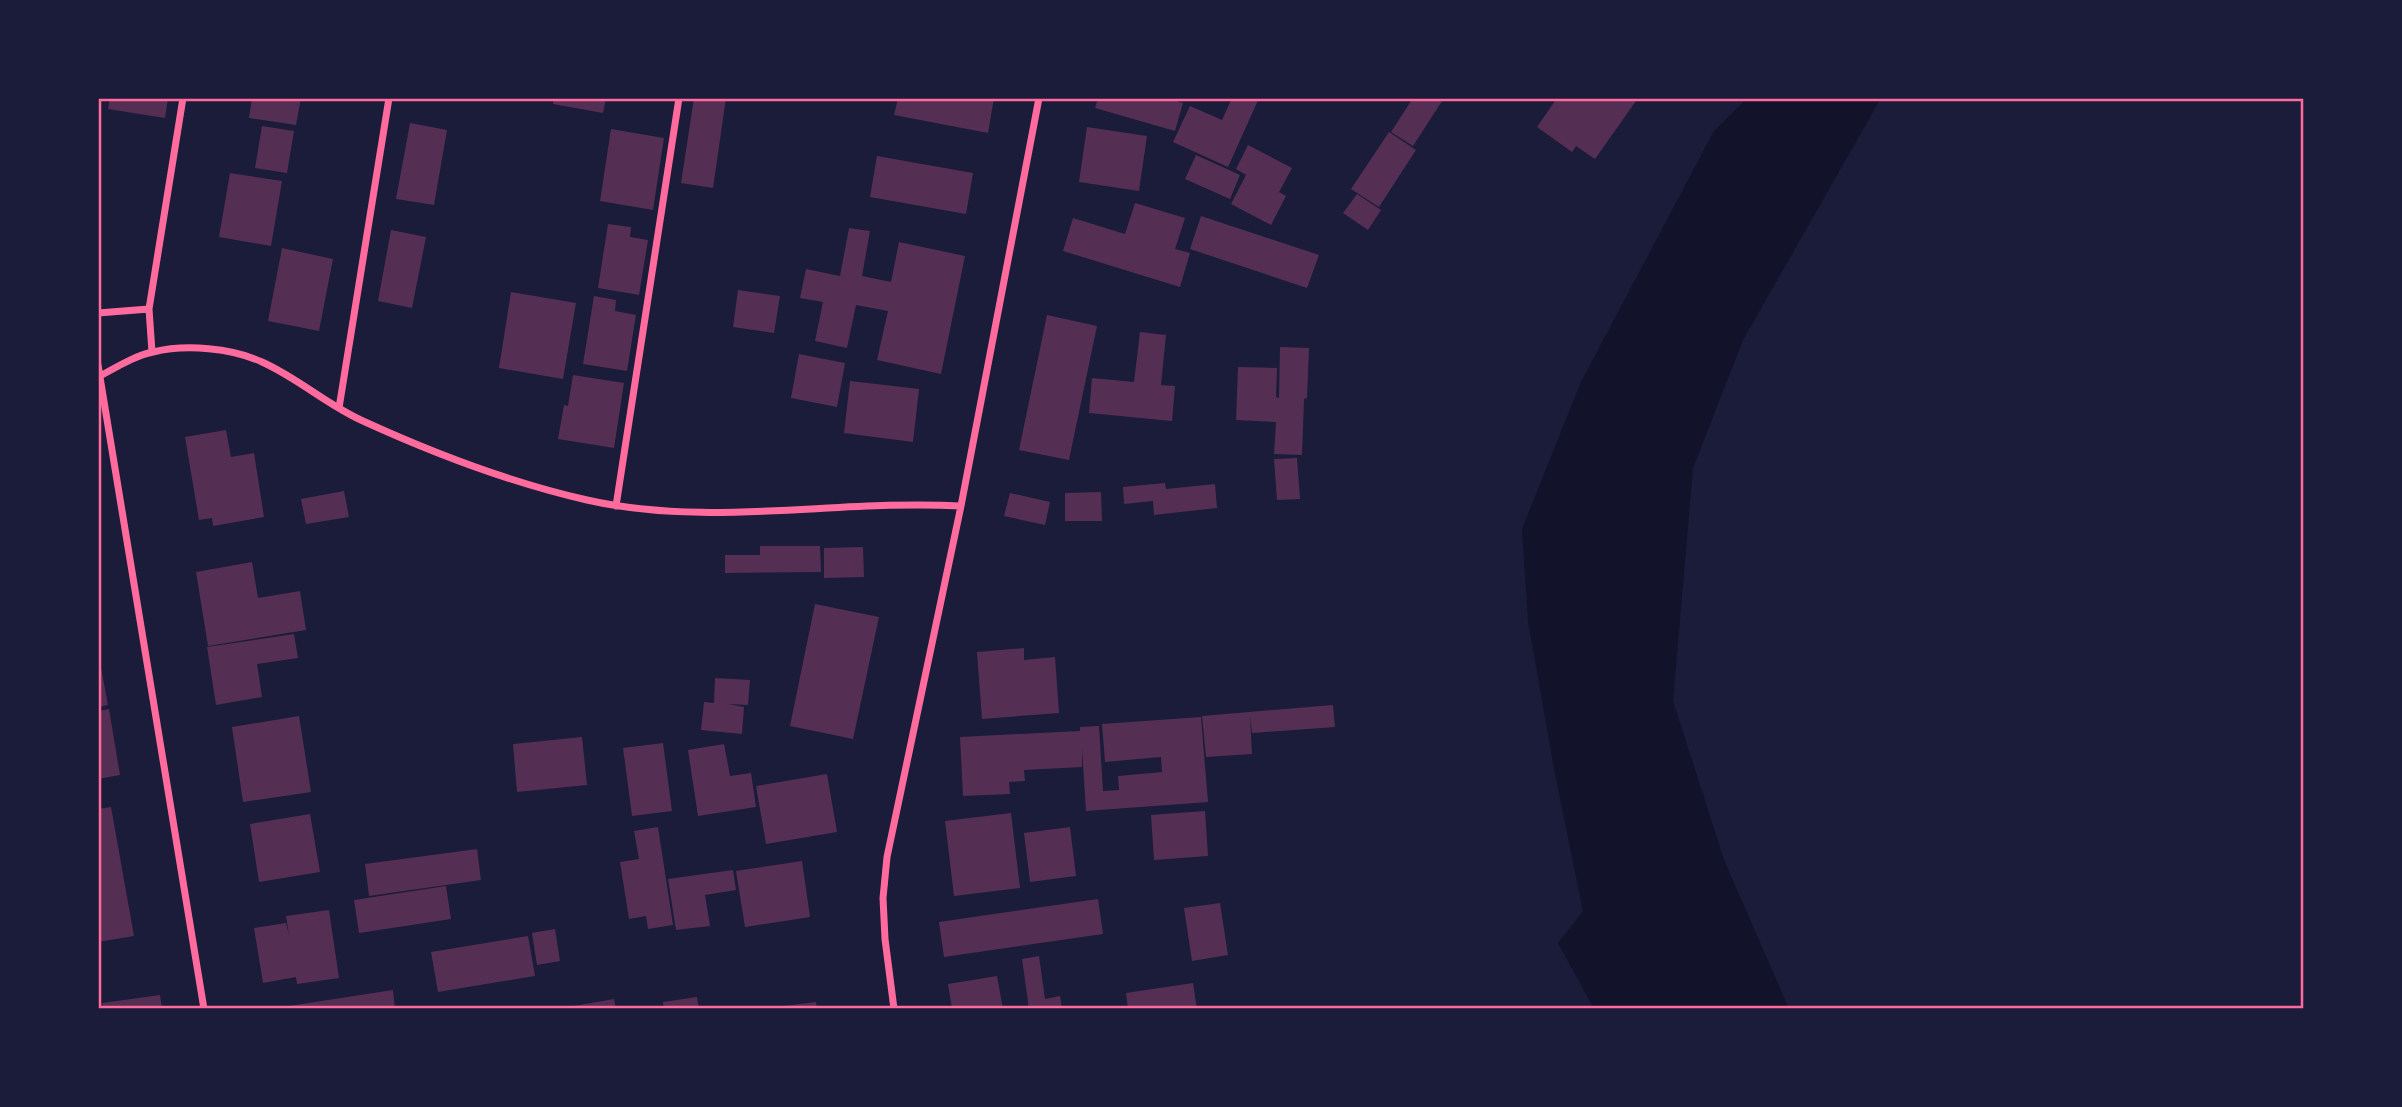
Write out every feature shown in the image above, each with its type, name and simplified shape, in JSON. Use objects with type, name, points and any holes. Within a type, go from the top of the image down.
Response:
[{"type":"street","points":[[152,352],[149,309],[183,98]]},
{"type":"street","points":[[339,408],[389,98]]},
{"type":"street","points":[[616,506],[679,98]]},
{"type":"street","points":[[894,1009],[883,898],[887,857],[961,506],[1039,98]]},
{"type":"street","points":[[98,313],[149,309]]},
{"type":"street","points":[[100,376],[135,357],[152,352],[208,349],[262,362],[339,408],[399,438],[512,479],[616,506],[682,511],[803,510],[920,504],[961,506]]},
{"type":"street","points":[[98,365],[204,1009]]},
{"type":"shaded area","points":[[1747,98],[1881,98],[1743,340],[1693,468],[1673,701],[1724,860],[1789,1009],[1594,1009],[1558,943],[1583,911],[1528,621],[1522,529],[1581,382],[1714,131]]},
{"type":"building","points":[[110,98],[168,98],[165,118],[108,109]]},
{"type":"building","points":[[252,98],[301,98],[296,125],[249,118]]},
{"type":"building","points":[[554,98],[606,98],[603,113],[553,104]]},
{"type":"building","points":[[694,98],[726,98],[713,188],[681,183]]},
{"type":"building","points":[[898,98],[994,98],[988,133],[894,115]]},
{"type":"building","points":[[1098,98],[1167,98],[1183,103],[1175,131],[1095,108]]},
{"type":"building","points":[[1232,98],[1259,98],[1228,167],[1173,142],[1190,106],[1222,120]]},
{"type":"building","points":[[1413,98],[1444,98],[1413,146],[1391,132]]},
{"type":"building","points":[[1557,98],[1633,98],[1636,101],[1595,159],[1576,146],[1572,152],[1537,127]]},
{"type":"building","points":[[410,123],[447,130],[434,205],[396,199]]},
{"type":"building","points":[[262,126],[294,131],[287,173],[255,168]]},
{"type":"building","points":[[1087,127],[1147,136],[1139,191],[1079,182]]},
{"type":"building","points":[[611,129],[664,138],[653,210],[600,201]]},
{"type":"building","points":[[1389,132],[1416,150],[1379,207],[1351,189]]},
{"type":"building","points":[[1248,145],[1292,168],[1279,192],[1286,196],[1271,225],[1231,204],[1246,175],[1236,169]]},
{"type":"building","points":[[1196,155],[1240,175],[1230,199],[1185,179]]},
{"type":"building","points":[[877,156],[973,173],[966,214],[870,197]]},
{"type":"building","points":[[230,173],[282,181],[271,246],[219,237]]},
{"type":"building","points":[[1357,194],[1381,210],[1368,230],[1343,213]]},
{"type":"building","points":[[1135,203],[1185,218],[1175,249],[1190,253],[1180,287],[1063,251],[1073,218],[1125,234]]},
{"type":"building","points":[[1201,216],[1319,255],[1307,288],[1190,249]]},
{"type":"building","points":[[608,224],[631,227],[630,237],[648,240],[639,295],[598,288]]},
{"type":"building","points":[[849,228],[870,231],[862,276],[891,282],[899,242],[965,256],[941,374],[877,360],[888,311],[856,305],[847,348],[815,341],[823,302],[800,298],[806,269],[840,276]]},
{"type":"building","points":[[391,230],[426,237],[412,308],[378,301]]},
{"type":"building","points":[[282,248],[333,259],[319,331],[268,321]]},
{"type":"building","points":[[738,290],[780,296],[774,333],[733,327]]},
{"type":"building","points":[[511,292],[576,303],[563,379],[499,368]]},
{"type":"building","points":[[594,296],[616,300],[615,311],[636,315],[627,371],[583,364]]},
{"type":"building","points":[[1047,315],[1097,326],[1069,460],[1019,450]]},
{"type":"building","points":[[1140,332],[1166,335],[1161,385],[1175,386],[1172,421],[1089,413],[1092,378],[1134,382]]},
{"type":"building","points":[[1280,347],[1309,348],[1302,455],[1274,454],[1276,422],[1236,420],[1238,367],[1277,368],[1276,397],[1279,398]]},
{"type":"building","points":[[799,354],[845,363],[837,407],[791,398]]},
{"type":"building","points":[[573,375],[624,383],[614,448],[558,439],[564,405],[568,406]]},
{"type":"building","points":[[850,381],[919,389],[913,442],[844,433]]},
{"type":"building","points":[[226,430],[231,457],[254,453],[264,517],[213,526],[212,518],[199,520],[185,437]]},
{"type":"building","points":[[1297,458],[1300,499],[1277,500],[1274,459]]},
{"type":"building","points":[[1165,483],[1166,489],[1215,484],[1217,508],[1154,515],[1153,501],[1124,504],[1123,487]]},
{"type":"building","points":[[344,491],[349,517],[306,524],[301,499]]},
{"type":"building","points":[[1101,492],[1102,521],[1065,521],[1065,493]]},
{"type":"building","points":[[1010,493],[1050,502],[1045,525],[1004,516]]},
{"type":"building","points":[[760,546],[820,546],[821,572],[725,573],[725,555],[760,555]]},
{"type":"building","points":[[863,547],[864,577],[824,578],[824,548]]},
{"type":"building","points":[[252,562],[258,598],[300,591],[306,630],[208,646],[196,572]]},
{"type":"building","points":[[815,604],[879,617],[853,739],[790,726]]},
{"type":"building","points":[[294,634],[298,658],[257,664],[262,697],[216,705],[207,647]]},
{"type":"building","points":[[1024,648],[1024,660],[1055,657],[1059,713],[982,719],[977,652]]},
{"type":"building","points":[[100,662],[108,705],[98,707],[98,663]]},
{"type":"building","points":[[715,678],[750,680],[748,705],[728,704],[744,707],[742,734],[701,730],[704,702],[714,703]]},
{"type":"building","points":[[1333,705],[1335,727],[1252,733],[1250,716],[1252,754],[1206,757],[1202,716]]},
{"type":"building","points":[[109,709],[120,775],[98,779],[98,711]]},
{"type":"building","points":[[299,716],[311,792],[243,802],[232,727]]},
{"type":"building","points":[[1201,717],[1208,802],[1086,811],[1082,749],[1082,767],[1024,770],[1025,781],[1009,782],[1010,794],[963,796],[960,737],[1080,731],[1080,727],[1099,726],[1103,791],[1119,790],[1118,776],[1162,772],[1161,757],[1105,762],[1102,724]]},
{"type":"building","points":[[582,737],[587,785],[517,792],[513,744]]},
{"type":"building","points":[[663,743],[672,811],[632,816],[623,748]]},
{"type":"building","points":[[724,744],[730,776],[751,773],[756,807],[698,816],[688,750]]},
{"type":"building","points":[[827,774],[837,832],[766,844],[756,786]]},
{"type":"building","points":[[111,807],[134,936],[98,942],[98,809]]},
{"type":"building","points":[[1205,811],[1208,856],[1154,860],[1151,815]]},
{"type":"building","points":[[1011,813],[1020,888],[954,896],[945,821]]},
{"type":"building","points":[[310,814],[320,872],[259,882],[250,824]]},
{"type":"building","points":[[658,827],[673,925],[648,929],[646,916],[629,919],[620,862],[639,859],[634,831]]},
{"type":"building","points":[[1070,827],[1076,876],[1030,882],[1024,833]]},
{"type":"building","points":[[477,849],[481,880],[369,896],[365,864]]},
{"type":"building","points":[[802,861],[810,917],[745,927],[736,871]]},
{"type":"building","points":[[733,870],[736,890],[705,895],[710,926],[676,930],[668,879]]},
{"type":"building","points":[[446,886],[451,919],[359,933],[354,900]]},
{"type":"building","points":[[1098,899],[1103,934],[944,957],[939,922]]},
{"type":"building","points":[[1220,903],[1228,955],[1192,961],[1184,908]]},
{"type":"building","points":[[329,910],[339,978],[297,984],[296,977],[263,983],[254,928],[286,923],[289,935],[286,916]]},
{"type":"building","points":[[555,929],[560,961],[537,965],[532,933]]},
{"type":"building","points":[[528,936],[535,976],[438,992],[431,952]]},
{"type":"building","points":[[1039,956],[1045,999],[1060,996],[1062,1009],[1029,1009],[1022,959]]},
{"type":"building","points":[[997,976],[1003,1009],[952,1009],[948,984]]},
{"type":"building","points":[[1193,983],[1197,1009],[1128,1009],[1126,993]]},
{"type":"building","points":[[393,990],[395,1009],[282,1009],[282,1007]]},
{"type":"building","points":[[160,995],[162,1009],[103,1009],[102,1003]]},
{"type":"building","points":[[697,997],[699,1009],[664,1009],[663,1002]]},
{"type":"building","points":[[614,999],[616,1009],[562,1009],[562,1008]]},
{"type":"building","points":[[816,1002],[817,1009],[776,1009],[776,1007]]}]
